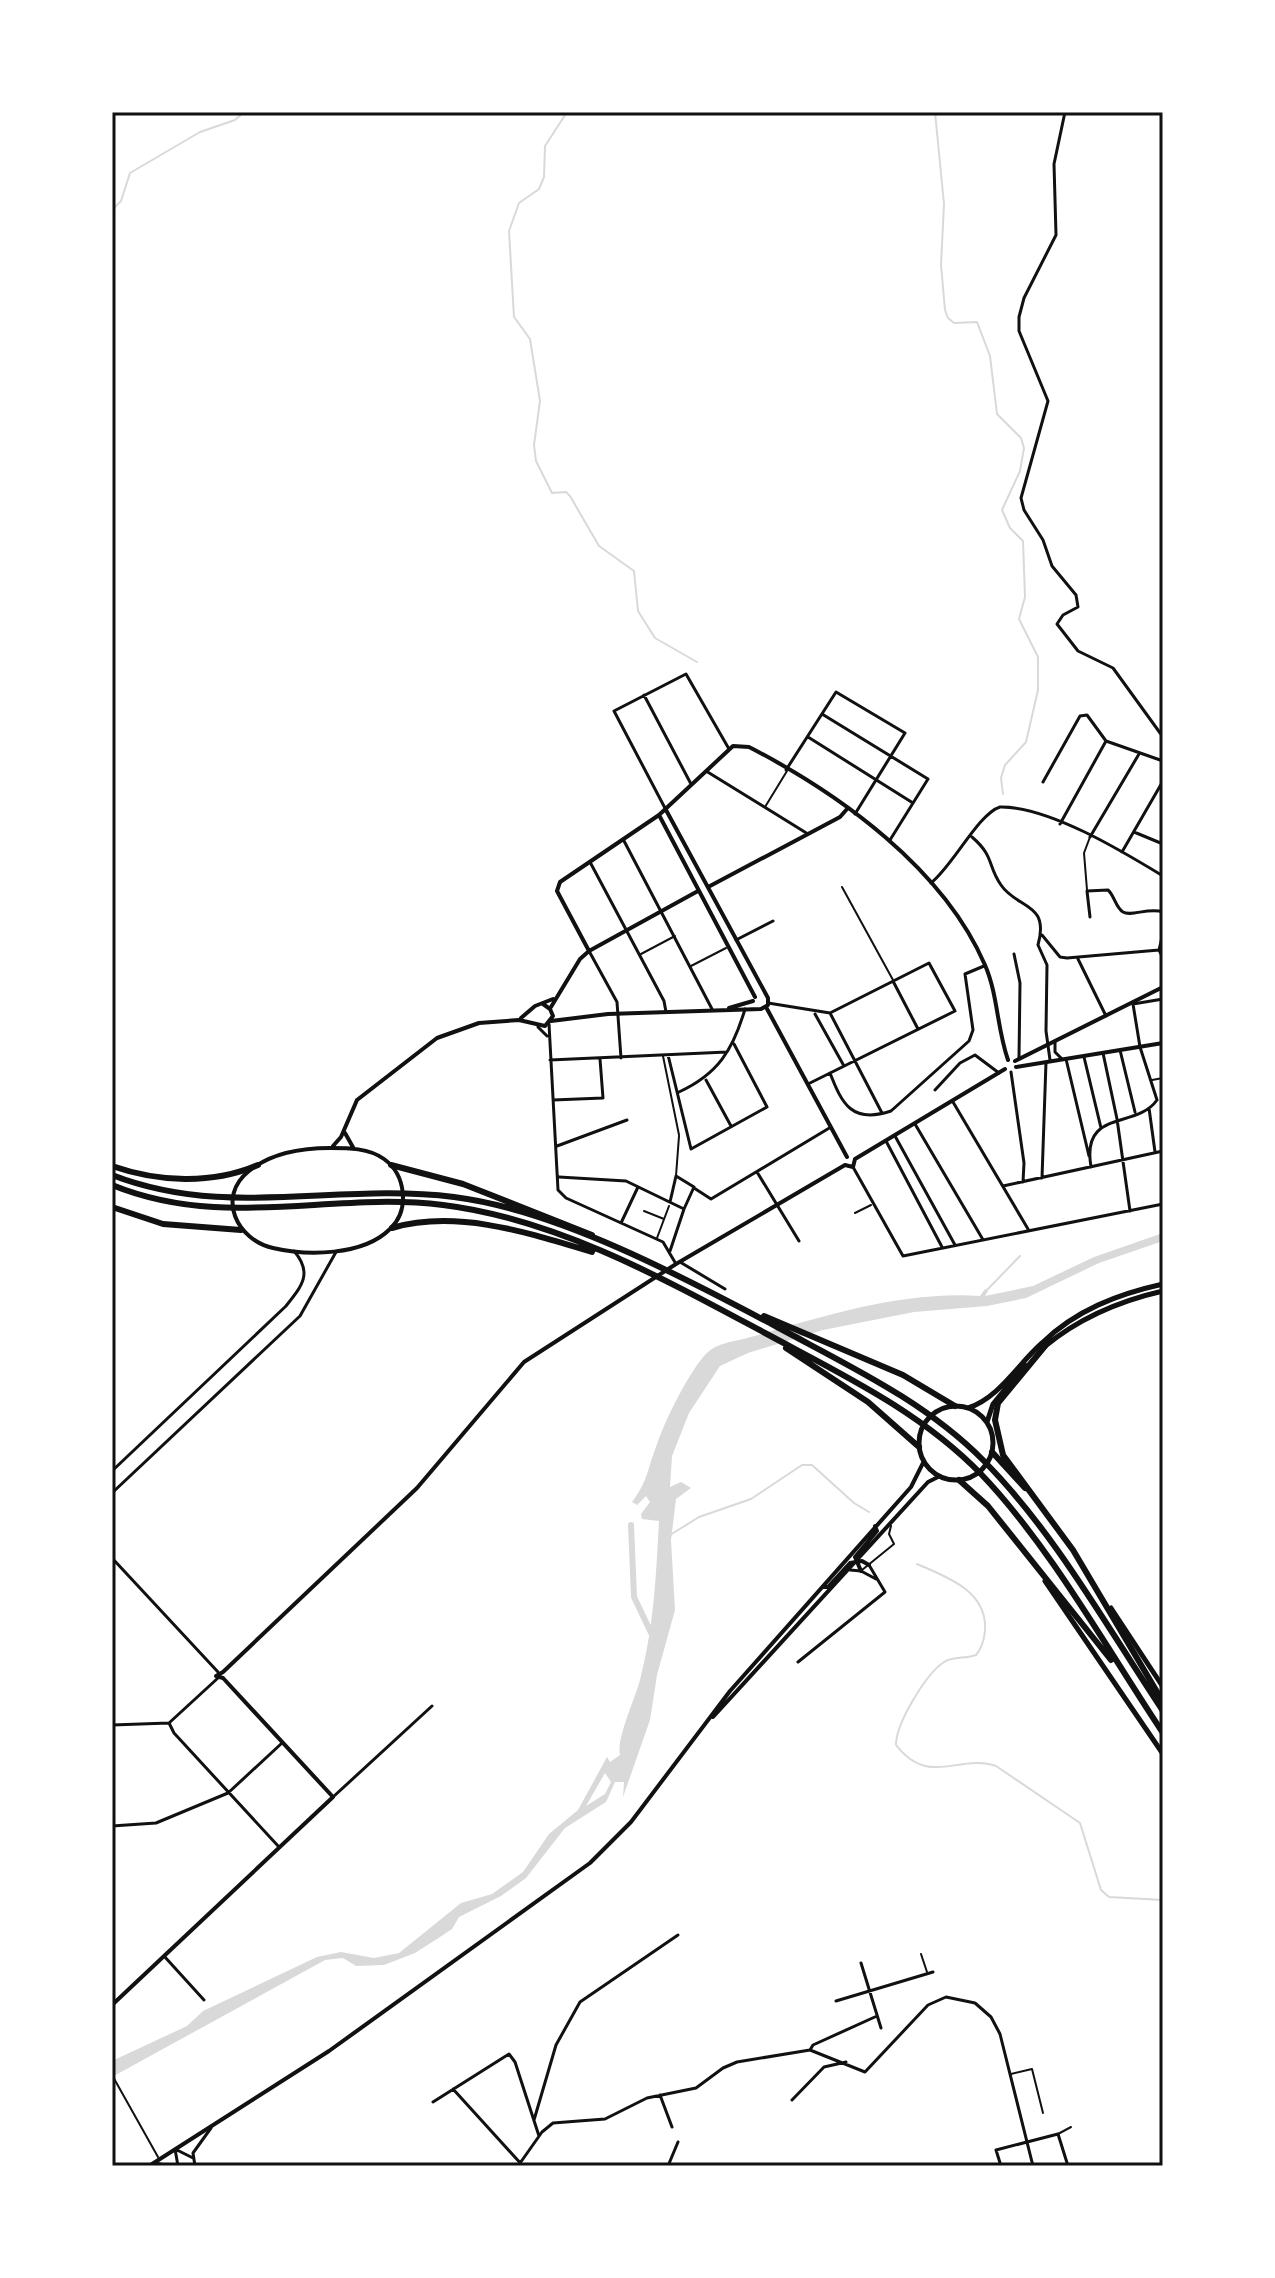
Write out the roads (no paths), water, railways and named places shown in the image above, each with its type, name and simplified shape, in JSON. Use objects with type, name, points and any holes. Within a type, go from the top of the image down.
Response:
[{"type":"highway","points":[[112,1166],[150,1175],[197,1179],[227,1176],[258,1165]]},
{"type":"highway","points":[[391,1165],[463,1184],[580,1229],[738,1305],[903,1375],[955,1406]]},
{"type":"highway","points":[[112,1175],[164,1192],[225,1200],[411,1192],[489,1205],[627,1252]]},
{"type":"highway","points":[[112,1185],[160,1201],[225,1211],[411,1201],[488,1214],[584,1245],[767,1334],[917,1420],[985,1478],[1054,1566],[1163,1733]]},
{"type":"highway","points":[[112,1207],[163,1224],[241,1230]]},
{"type":"highway","points":[[392,1228],[431,1223],[511,1228],[617,1260]]},
{"type":"highway","points":[[738,1305],[924,1410],[982,1459],[1053,1546],[1163,1711]]},
{"type":"highway","points":[[1045,1346],[995,1411],[1003,1455],[1073,1550],[1163,1702]]},
{"type":"highway","points":[[808,1359],[868,1402],[919,1447]]},
{"type":"highway","points":[[992,1452],[1031,1493]]},
{"type":"highway","points":[[959,1480],[988,1506],[1131,1685]]},
{"type":"main road","points":[[968,1408],[986,1401],[1043,1341],[1078,1314],[1114,1297],[1163,1284]]},
{"type":"main road","points":[[987,1423],[993,1404],[1045,1346],[1075,1323],[1113,1305],[1163,1291]]},
{"type":"main road","points":[[955,1406],[968,1408],[987,1423],[992,1436],[992,1452],[979,1472],[959,1480],[940,1476],[924,1461],[919,1447],[921,1432],[928,1419],[940,1409],[955,1406]]},
{"type":"main road","points":[[1073,1550],[1163,1687]]},
{"type":"main road","points":[[1045,1581],[1163,1754]]},
{"type":"street","points":[[1065,112],[1054,164],[1056,235],[1024,298],[1019,317],[1019,331],[1048,401],[1021,498],[1024,510],[1043,540],[1052,566],[1076,595],[1078,607],[1057,624],[1061,632],[1078,651],[1113,668],[1163,737]]},
{"type":"street","points":[[729,749],[686,674],[614,711],[709,887],[847,1157],[845,1165]]},
{"type":"street","points":[[765,807],[836,692],[905,733],[855,814]]},
{"type":"street","points":[[644,695],[692,785]]},
{"type":"street","points":[[822,714],[928,779],[890,840]]},
{"type":"street","points":[[1043,782],[1080,716],[1087,715],[1106,741],[1163,761]]},
{"type":"street","points":[[808,737],[913,803]]},
{"type":"street","points":[[1060,824],[1106,741]]},
{"type":"street","points":[[621,1058],[617,1002],[557,891],[560,882],[666,810],[729,749],[738,744],[749,747],[855,814],[890,840],[931,883],[985,966],[1008,1060],[1024,1163],[1023,1182]]},
{"type":"street","points":[[1090,917],[1084,853],[1090,837],[1140,753]]},
{"type":"street","points":[[706,771],[808,834]]},
{"type":"street","points":[[1122,852],[1163,781]]},
{"type":"street","points":[[931,883],[954,862],[993,809],[1008,807],[1090,837],[1163,876]]},
{"type":"street","points":[[519,1020],[535,1006],[553,999],[589,951],[840,817],[847,809]]},
{"type":"street","points":[[659,815],[730,946],[758,1009]]},
{"type":"street","points":[[1134,832],[1163,844]]},
{"type":"street","points":[[972,837],[988,850],[1005,890],[1033,907],[1041,934],[1060,957],[1078,959],[1159,950]]},
{"type":"street","points":[[623,839],[712,1009]]},
{"type":"street","points":[[590,862],[666,1012]]},
{"type":"street","points":[[700,891],[709,887]]},
{"type":"street","points":[[842,887],[918,1029]]},
{"type":"street","points":[[1087,891],[1108,890],[1121,911],[1127,913],[1150,909],[1163,912]]},
{"type":"street","points":[[736,940],[773,921]]},
{"type":"street","points":[[1163,933],[1159,950],[1163,958]]},
{"type":"street","points":[[1041,934],[1038,945],[1047,965],[1048,1046],[1052,1055],[1046,1062],[1042,1178]]},
{"type":"street","points":[[639,955],[675,936]]},
{"type":"street","points":[[691,966],[730,946]]},
{"type":"street","points":[[1014,954],[1020,983],[1017,1063]]},
{"type":"street","points":[[1078,959],[1106,1016]]},
{"type":"street","points":[[330,1148],[345,1131],[357,1100],[437,1038],[479,1023],[519,1020],[536,1025],[564,1017],[758,1009],[767,1005],[815,1014],[830,1013],[929,963],[955,1011],[808,1084]]},
{"type":"street","points":[[830,1073],[843,1104],[854,1112],[882,1114],[891,1111],[965,1047],[973,1030],[965,974],[985,966]]},
{"type":"street","points":[[847,1157],[855,1159],[999,1073],[1163,987]]},
{"type":"street","points":[[727,1009],[764,994]]},
{"type":"street","points":[[553,999],[548,1040],[558,1190],[566,1198],[663,1242],[678,1263],[725,1289]]},
{"type":"street","points":[[1133,1004],[1163,999]]},
{"type":"street","points":[[543,1004],[564,1017]]},
{"type":"street","points":[[1133,1004],[1140,1047],[1157,1100]]},
{"type":"street","points":[[678,1093],[706,1080],[734,1044],[745,1009]]},
{"type":"street","points":[[530,1013],[548,1040]]},
{"type":"street","points":[[830,1013],[882,1114]]},
{"type":"street","points":[[815,1014],[844,1066]]},
{"type":"street","points":[[1055,1042],[1055,1052],[1064,1059],[1091,1167]]},
{"type":"street","points":[[1008,1060],[1017,1063],[1046,1062],[1163,1043]]},
{"type":"street","points":[[665,1055],[691,1149],[767,1107],[734,1044]]},
{"type":"street","points":[[1120,1050],[1135,1113]]},
{"type":"street","points":[[550,1060],[727,1052]]},
{"type":"street","points":[[1103,1053],[1117,1119],[1130,1211]]},
{"type":"street","points":[[656,1239],[670,1204],[679,1135],[665,1055]]},
{"type":"street","points":[[935,1090],[960,1063],[975,1055],[999,1073]]},
{"type":"street","points":[[1084,1056],[1101,1128]]},
{"type":"street","points":[[553,1100],[603,1098],[600,1059]]},
{"type":"street","points":[[1151,1080],[1163,1078]]},
{"type":"street","points":[[706,1080],[731,1127]]},
{"type":"street","points":[[1090,1159],[1092,1138],[1101,1128],[1163,1099]]},
{"type":"street","points":[[953,1102],[1028,1229]]},
{"type":"street","points":[[1149,1108],[1155,1152]]},
{"type":"street","points":[[557,1146],[627,1120]]},
{"type":"street","points":[[915,1124],[982,1239]]},
{"type":"street","points":[[676,1176],[711,1199],[831,1127]]},
{"type":"street","points":[[345,1131],[354,1149]]},
{"type":"street","points":[[895,1136],[955,1245]]},
{"type":"street","points":[[886,1141],[942,1247]]},
{"type":"street","points":[[354,1149],[371,1153],[391,1165],[401,1181],[400,1215],[392,1228],[381,1237],[338,1250],[294,1251],[257,1243],[241,1230],[233,1209],[233,1194],[236,1185],[258,1165],[292,1152],[354,1149]]},
{"type":"street","points":[[1003,1186],[1163,1151]]},
{"type":"street","points":[[855,1159],[853,1167],[900,1255],[1163,1204]]},
{"type":"street","points":[[112,1725],[169,1723],[411,1494],[524,1362],[678,1263],[845,1165],[853,1167]]},
{"type":"street","points":[[757,1172],[799,1241]]},
{"type":"street","points":[[559,1177],[618,1179],[684,1209]]},
{"type":"street","points":[[621,1223],[638,1187]]},
{"type":"street","points":[[669,1252],[694,1187]]},
{"type":"street","points":[[855,1213],[872,1204]]},
{"type":"street","points":[[644,1211],[664,1219]]},
{"type":"street","points":[[112,1493],[300,1316],[338,1250]]},
{"type":"street","points":[[112,1471],[286,1306],[305,1279],[306,1269],[294,1251]]},
{"type":"street","points":[[154,2163],[329,2051],[590,1863],[631,1822],[730,1691],[911,1487],[924,1461]]},
{"type":"street","points":[[711,1718],[928,1482],[940,1476]]},
{"type":"street","points":[[861,1571],[894,1544],[889,1534],[891,1523]]},
{"type":"street","points":[[861,1571],[857,1554],[877,1531],[875,1526]]},
{"type":"street","points":[[112,1558],[333,1797]]},
{"type":"street","points":[[798,1662],[885,1592],[869,1565],[857,1562],[850,1563],[828,1587],[822,1587]]},
{"type":"street","points":[[850,1570],[861,1571],[880,1580]]},
{"type":"street","points":[[112,2005],[432,1706]]},
{"type":"street","points":[[169,1723],[174,1733],[279,1847]]},
{"type":"street","points":[[112,1826],[156,1823],[228,1793],[282,1743]]},
{"type":"street","points":[[534,2120],[556,2045],[570,2015],[591,1993],[678,1935]]},
{"type":"street","points":[[921,1954],[927,1974]]},
{"type":"street","points":[[164,1956],[204,2000]]},
{"type":"street","points":[[861,1963],[881,2028]]},
{"type":"street","points":[[836,2001],[933,1972]]},
{"type":"street","points":[[453,2089],[520,2165],[540,2134],[562,2120],[590,2122],[605,2119],[660,2095],[696,2088],[723,2068],[737,2062],[810,2050],[846,2062],[862,2072],[869,2069],[928,2005],[956,1997],[975,2003],[991,2017],[1000,2034],[1033,2166]]},
{"type":"street","points":[[810,2050],[813,2045],[877,2016]]},
{"type":"street","points":[[433,2102],[509,2054],[515,2062],[540,2134]]},
{"type":"street","points":[[792,2100],[824,2067],[846,2062]]},
{"type":"street","points":[[1010,2075],[1032,2069],[1043,2113]]},
{"type":"street","points":[[112,2075],[153,2150],[154,2163]]},
{"type":"street","points":[[660,2095],[672,2127]]},
{"type":"street","points":[[195,2166],[193,2158],[198,2144],[216,2123]]},
{"type":"street","points":[[1001,2166],[996,2150],[1058,2134],[1071,2127]]},
{"type":"street","points":[[1058,2134],[1068,2166]]},
{"type":"street","points":[[668,2166],[678,2142]]},
{"type":"street","points":[[175,2149],[193,2158]]},
{"type":"street","points":[[154,2163],[175,2166],[175,2149]]},
{"type":"street","points":[[1127,2166],[1139,2166]]},
{"type":"waterway","points":[[112,210],[121,201],[130,173],[200,132],[235,120],[244,112]]},
{"type":"waterway","points":[[567,112],[545,146],[544,177],[539,189],[519,203],[509,231],[514,317],[530,339],[540,401],[534,445],[536,461],[552,493],[566,492],[570,496],[599,546],[634,571],[638,611],[655,638],[697,662]]},
{"type":"waterway","points":[[935,112],[944,204],[941,265],[945,310],[954,323],[977,322],[990,356],[997,414],[1021,438],[1024,448],[1020,471],[1002,510],[1010,528],[1023,541],[1025,597],[1019,619],[1038,657],[1038,690],[1026,742],[1005,765],[1001,778],[1003,794]]},
{"type":"waterway","points":[[987,1290],[1020,1256]]},
{"type":"waterway","points":[[670,1535],[699,1517],[751,1499],[802,1465],[812,1465],[854,1503],[869,1512]]},
{"type":"waterway","points":[[631,1525],[634,1597],[654,1639]]},
{"type":"waterway","points":[[917,1564],[952,1580],[973,1596],[980,1605],[985,1631],[976,1655],[948,1660],[929,1677],[906,1712],[896,1745],[920,1765],[945,1767],[983,1763],[996,1766],[1080,1823],[1101,1890],[1109,1897],[1163,1900]]}]
